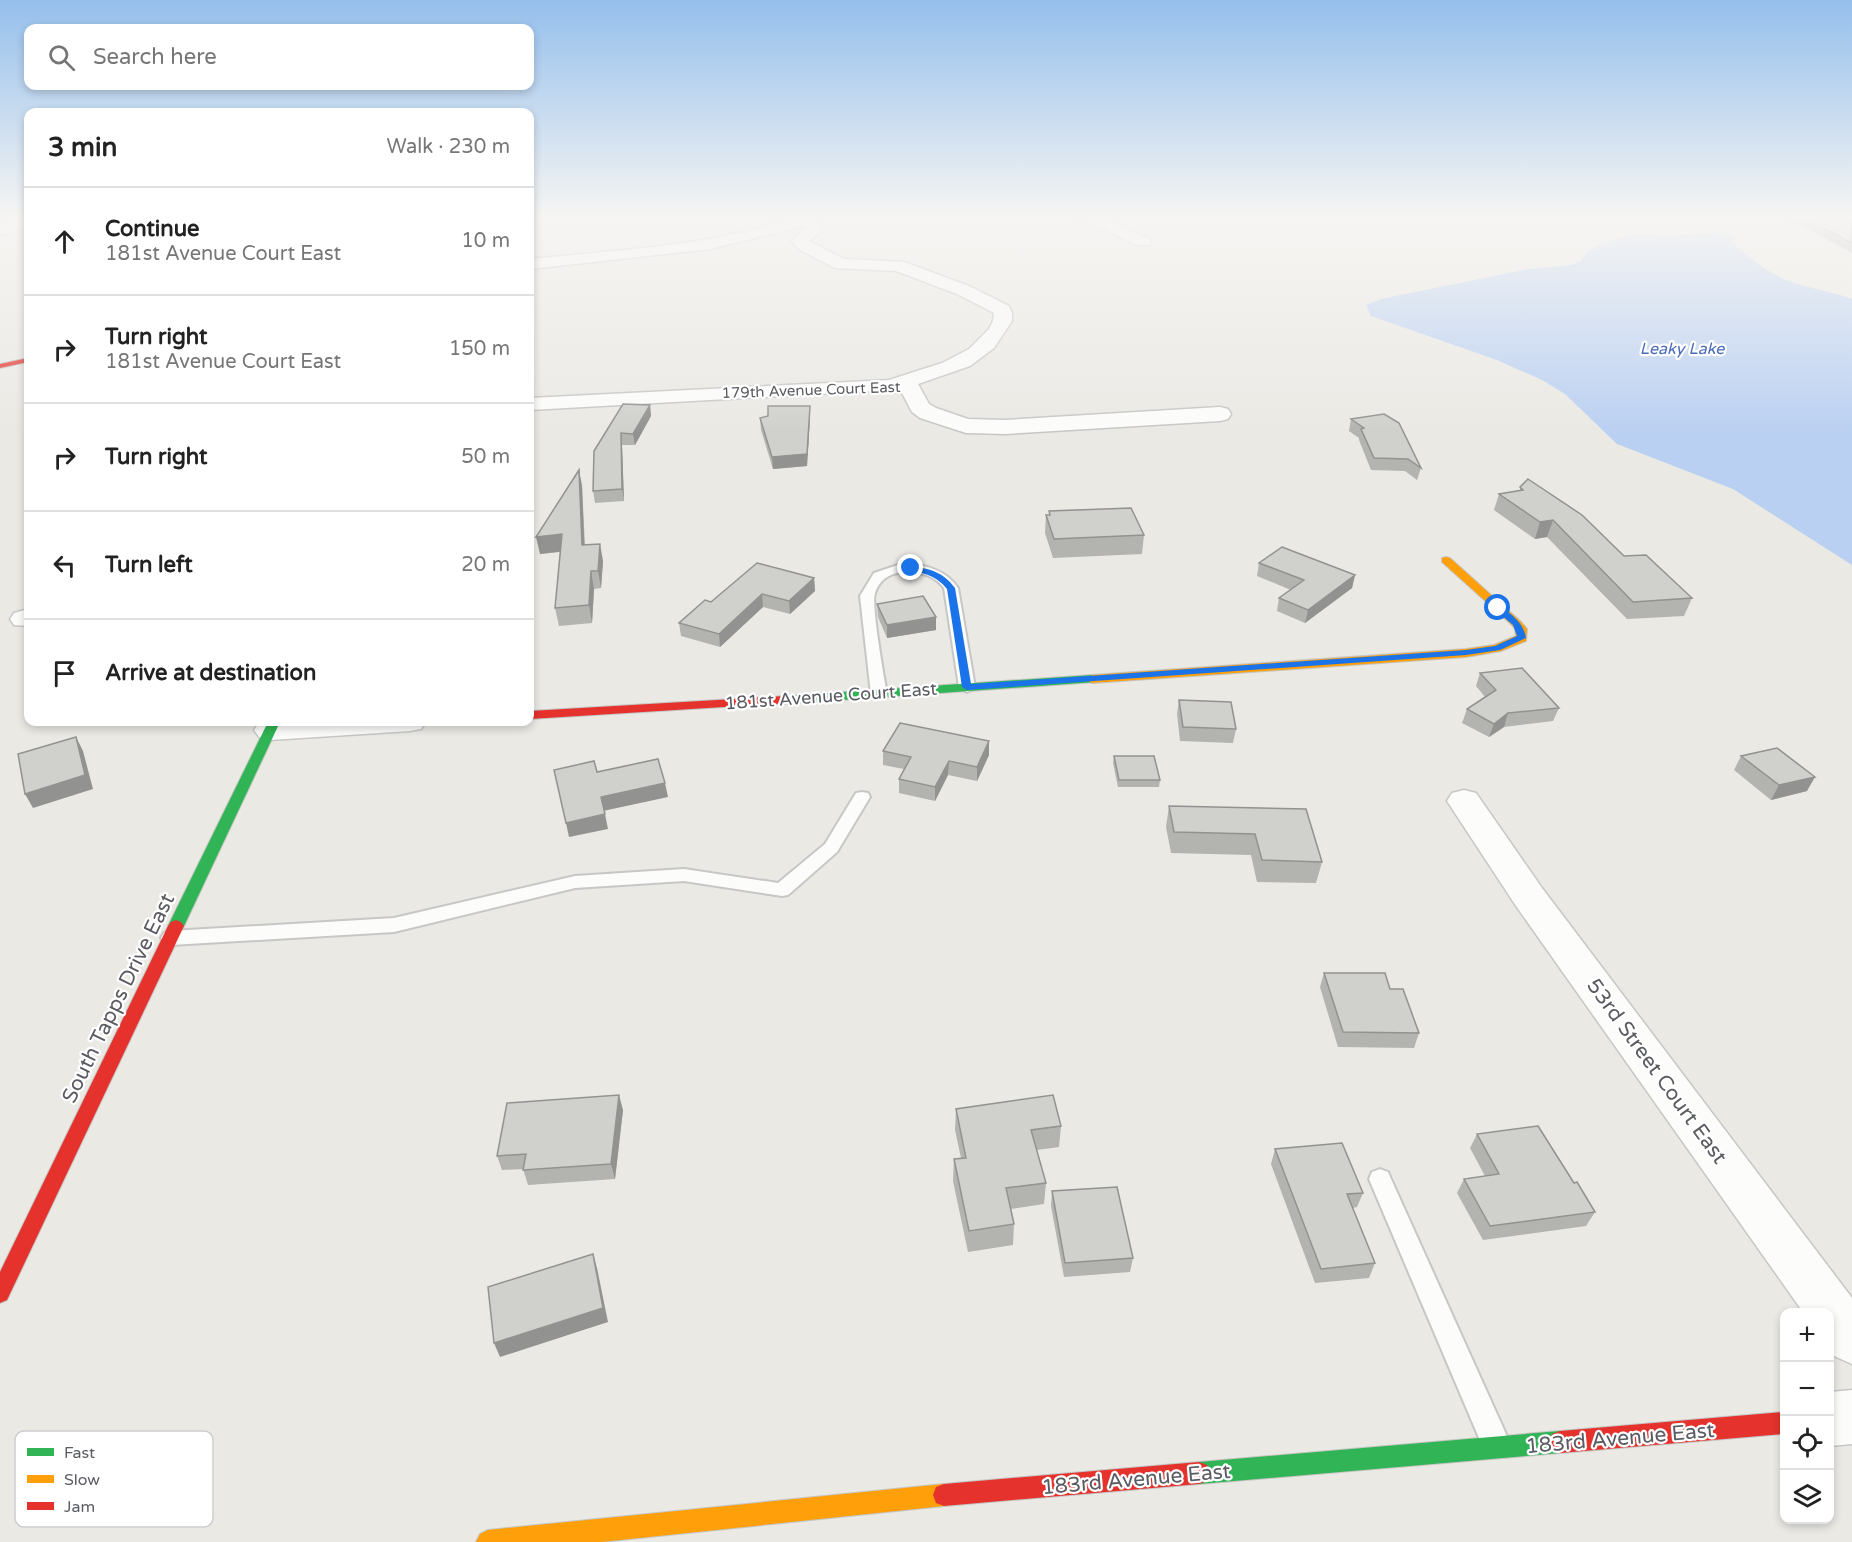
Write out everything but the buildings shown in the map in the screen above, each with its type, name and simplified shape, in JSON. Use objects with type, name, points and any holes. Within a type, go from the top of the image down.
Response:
[{"type":"street","points":[[891,386],[961,362],[986,347],[1002,324],[1004,315],[1002,310],[960,289]]},
{"type":"street","points":[[0,366],[24,361]]},
{"type":"street","name":"179th Avenue Court East","points":[[534,405],[779,389],[891,386],[912,390],[920,407],[928,413],[966,426],[1005,427],[1220,414]]},
{"type":"street","name":"181st Avenue Court East","points":[[534,715],[879,694],[1466,652],[1497,648],[1522,638],[1521,629],[1516,623],[1446,560]]},
{"type":"street","name":"South Tapps Drive East","points":[[0,1293],[272,726]]},
{"type":"street","name":"53rd Street Court East","points":[[1464,801],[1529,897],[1852,1339]]},
{"type":"street","points":[[1834,1419],[1852,1417]]},
{"type":"street","name":"183rd Avenue East","points":[[488,1542],[855,1503],[1780,1423]]},
{"type":"lane","points":[[879,694],[867,596],[872,584],[881,574],[897,569],[932,572],[943,578],[951,588],[967,687]]},
{"type":"lane","points":[[171,938],[394,925],[574,882],[684,875],[782,890],[831,848],[862,797]]},
{"type":"lane","points":[[1380,1179],[1498,1448]]},
{"type":"water","name":"Leaky Lake","points":[[1430,289],[1817,289],[1852,299],[1852,565],[1733,489],[1617,444],[1565,394],[1542,380],[1497,360],[1371,316],[1366,305],[1381,299]]},
{"type":"traffic: fast","points":[[785,700],[1092,679]]},
{"type":"traffic: fast","points":[[176,926],[272,726]]},
{"type":"traffic: fast","points":[[1199,1473],[1560,1442]]},
{"type":"traffic: slow","points":[[1092,679],[1466,653],[1497,648],[1522,638],[1521,629],[1516,623],[1446,560]]},
{"type":"traffic: slow","points":[[488,1542],[944,1495]]},
{"type":"traffic: jam","points":[[0,366],[24,361]]},
{"type":"traffic: jam","points":[[534,715],[785,700]]},
{"type":"traffic: jam","points":[[0,1293],[176,926]]},
{"type":"traffic: jam","points":[[1560,1442],[1780,1423]]},
{"type":"traffic: jam","points":[[944,1495],[1199,1473]]},
{"type":"route","points":[[911,568],[932,572],[943,578],[951,588],[967,687],[1497,648],[1522,638],[1521,629],[1498,608]]}]
